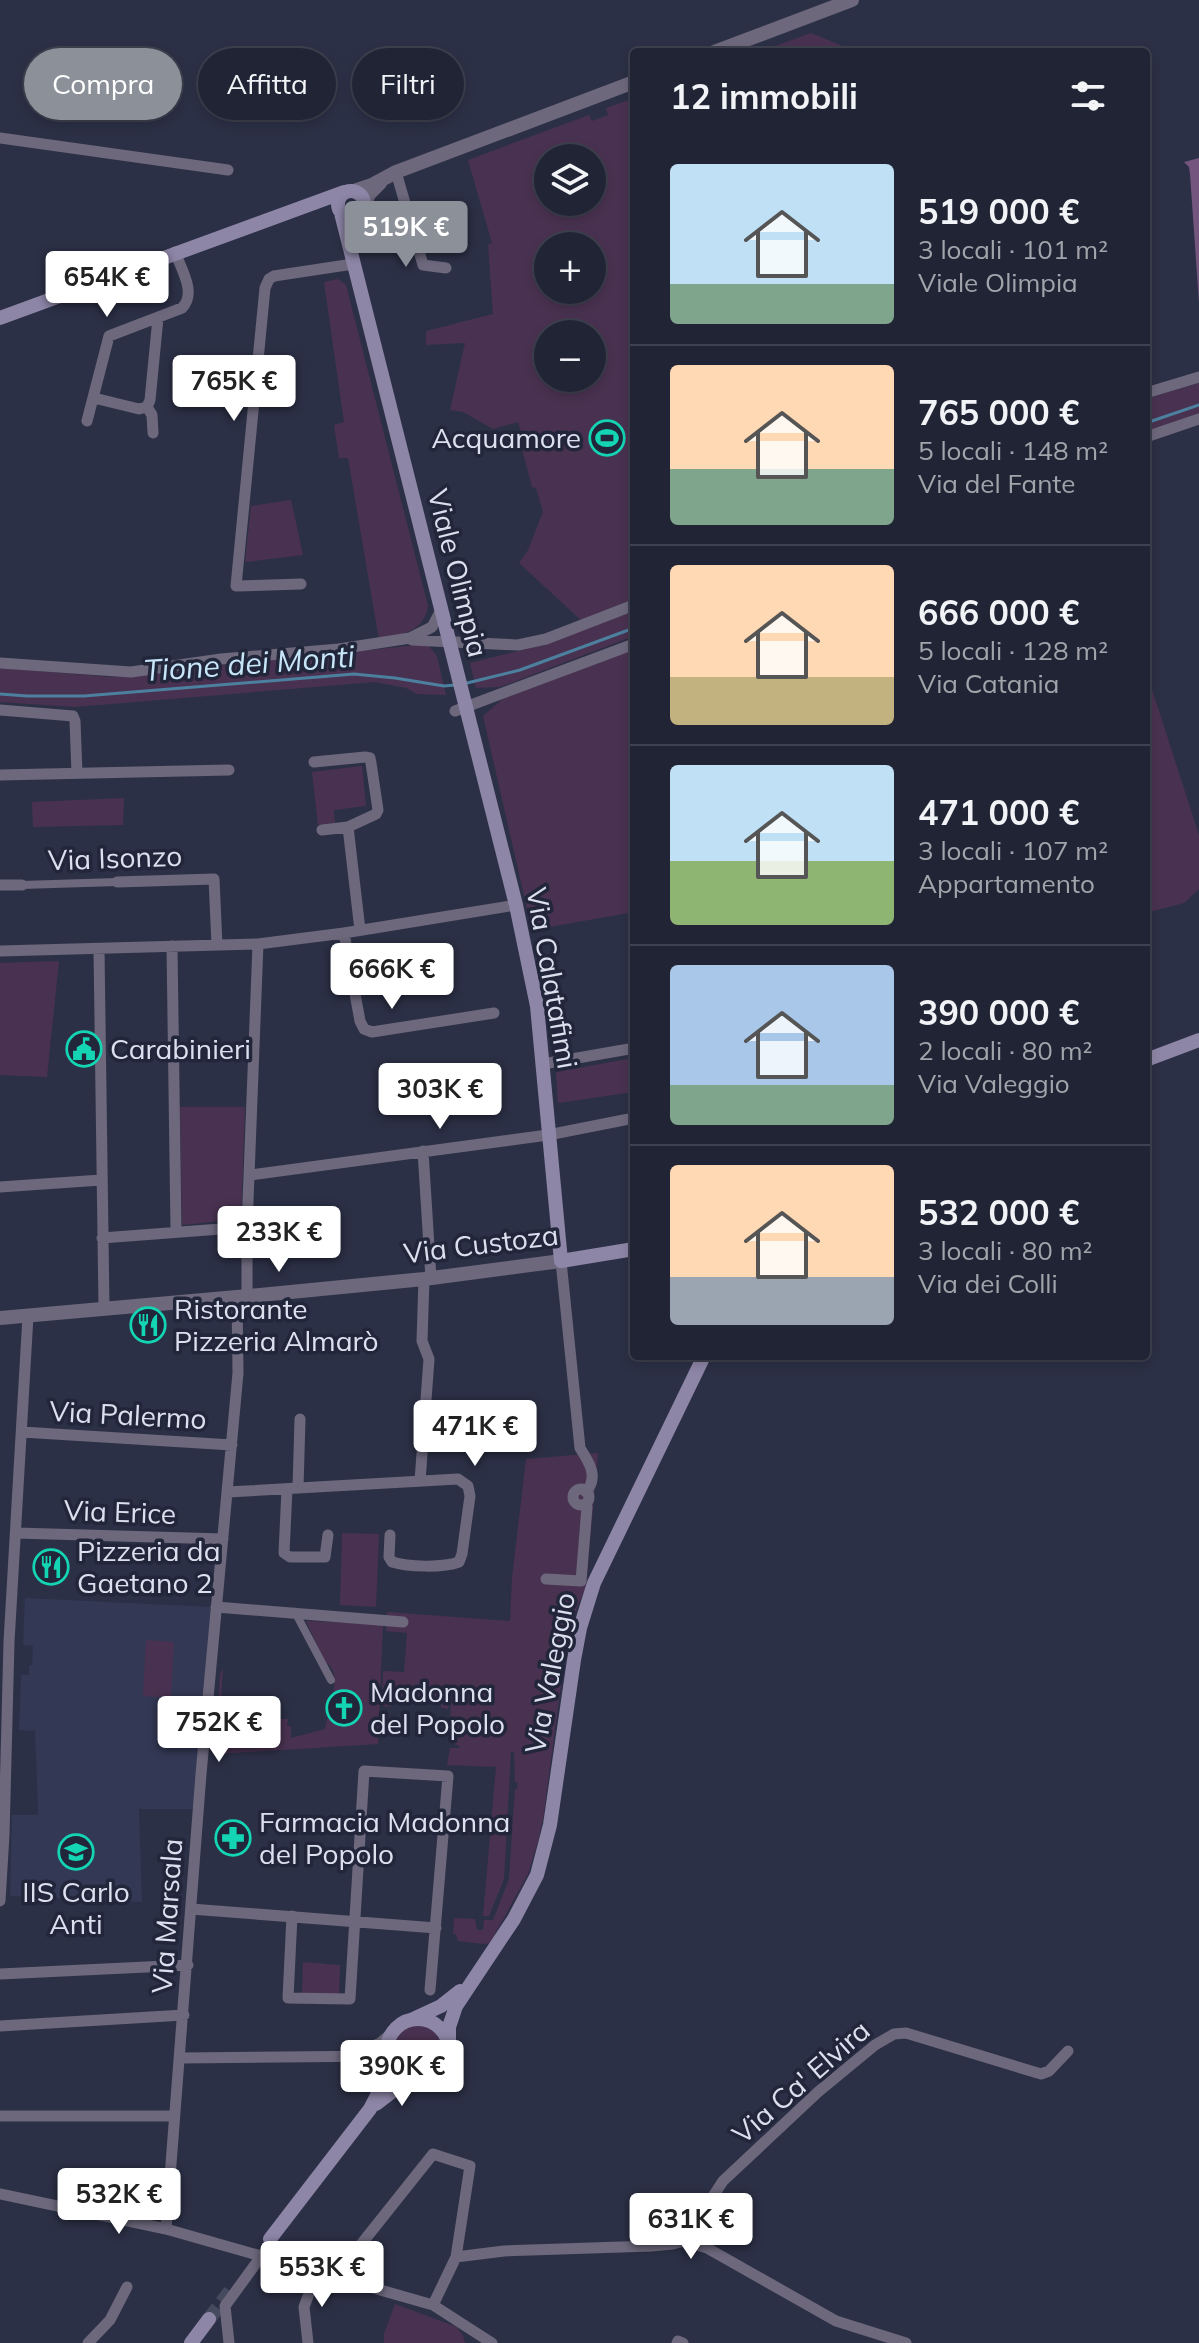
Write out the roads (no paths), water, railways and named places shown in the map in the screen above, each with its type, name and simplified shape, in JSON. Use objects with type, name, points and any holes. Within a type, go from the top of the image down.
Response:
[{"type":"main road","points":[[340,211],[337,201],[349,191]]},
{"type":"main road","points":[[0,318],[175,252],[308,205],[349,191],[363,198],[362,209],[353,217],[333,204],[308,205]]},
{"type":"main road","name":"Viale Olimpia","points":[[353,264],[354,242],[362,209]]},
{"type":"main road","name":"Viale Olimpia","points":[[340,211],[456,670],[460,709]]},
{"type":"main road","name":"Via Calatafimi","points":[[460,709],[516,905],[537,1006],[561,1261]]},
{"type":"main road","points":[[1150,1058],[1199,1040]]},
{"type":"main road","name":"Via Custoza","points":[[561,1261],[630,1250]]},
{"type":"main road","name":"Via Valeggio","points":[[449,2046],[451,2019],[472,1979],[514,1919],[537,1875],[550,1825],[574,1660],[584,1615],[607,1552],[700,1360]]},
{"type":"main road","name":"Via Valeggio","points":[[405,2022],[441,2006],[472,1979]]},
{"type":"main road","points":[[270,2239],[370,2109],[386,2075],[387,2048],[392,2033],[414,2019],[433,2023],[446,2037],[449,2046],[449,2056],[439,2074],[397,2088],[370,2109]]},
{"type":"main road","points":[[388,2058],[398,2074],[421,2082]]},
{"type":"main road","points":[[191,2343],[209,2319]]},
{"type":"street","points":[[725,48],[852,0]]},
{"type":"street","points":[[349,191],[372,185],[393,174],[630,84]]},
{"type":"street","points":[[0,138],[228,170]]},
{"type":"street","points":[[362,209],[369,194],[393,174]]},
{"type":"street","points":[[393,174],[423,265],[446,268]]},
{"type":"street","points":[[87,421],[109,336],[182,308],[188,300],[188,290],[175,252]]},
{"type":"street","points":[[301,584],[236,586],[265,288],[274,276],[353,264]]},
{"type":"street","points":[[147,407],[158,318]]},
{"type":"street","points":[[1150,392],[1199,377]]},
{"type":"street","points":[[94,398],[139,409],[147,407]]},
{"type":"street","points":[[147,407],[152,415],[153,433]]},
{"type":"street","points":[[1150,436],[1199,419]]},
{"type":"street","points":[[0,663],[131,672],[221,659],[424,639],[518,645],[546,639],[630,607]]},
{"type":"street","points":[[399,642],[427,630],[435,623],[441,610]]},
{"type":"street","points":[[460,709],[630,645]]},
{"type":"street","points":[[0,710],[73,716],[77,773]]},
{"type":"street","points":[[314,762],[370,758],[378,810],[376,814],[348,827],[322,830]]},
{"type":"street","points":[[0,775],[229,770]]},
{"type":"street","points":[[348,827],[360,930]]},
{"type":"street","name":"Via Isonzo","points":[[0,885],[214,879],[217,945]]},
{"type":"street","points":[[0,951],[258,944],[516,905]]},
{"type":"street","points":[[344,933],[364,1029],[372,1032],[494,1013]]},
{"type":"street","name":"Via Marsala","points":[[166,2229],[201,1774],[238,1373],[250,1175],[258,944]]},
{"type":"street","points":[[172,946],[176,1231]]},
{"type":"street","points":[[99,949],[104,1308]]},
{"type":"street","points":[[543,1064],[630,1049]]},
{"type":"street","points":[[250,1175],[548,1135],[630,1119]]},
{"type":"street","points":[[420,1481],[429,1359],[422,1341],[428,1278],[423,1151]]},
{"type":"street","points":[[0,1187],[101,1180]]},
{"type":"street","points":[[102,1238],[247,1227]]},
{"type":"street","points":[[546,1579],[581,1581],[586,1498],[592,1485],[591,1466],[580,1448],[561,1261]]},
{"type":"street","name":"Via Custoza","points":[[0,1318],[242,1297],[561,1261]]},
{"type":"street","points":[[0,1901],[9,1642],[28,1316]]},
{"type":"street","points":[[300,1419],[283,1549],[286,1556],[325,1557],[328,1535]]},
{"type":"street","name":"Via Palermo","points":[[22,1432],[232,1445]]},
{"type":"street","points":[[228,1492],[458,1479],[468,1486],[470,1496],[459,1562],[450,1565],[392,1562],[389,1557],[390,1535]]},
{"type":"street","name":"Via Erice","points":[[16,1533],[223,1539]]},
{"type":"street","points":[[216,1607],[403,1622]]},
{"type":"street","points":[[295,1612],[331,1680]]},
{"type":"street","points":[[292,1916],[288,1998],[350,1999],[364,1771],[448,1776],[430,1990]]},
{"type":"street","points":[[191,1909],[436,1928]]},
{"type":"street","points":[[0,1974],[188,1965]]},
{"type":"street","points":[[0,2026],[184,2015]]},
{"type":"street","points":[[353,2055],[380,2043],[392,2033]]},
{"type":"street","name":"Via Ca' Elvira","points":[[684,2241],[723,2181],[818,2092],[875,2045],[894,2034],[906,2033],[1041,2074],[1049,2071],[1068,2051]]},
{"type":"street","points":[[353,2055],[373,2068],[378,2094]]},
{"type":"street","points":[[180,2058],[353,2055],[388,2058]]},
{"type":"street","points":[[0,2116],[174,2116]]},
{"type":"street","points":[[335,2277],[433,2154],[470,2166],[456,2257],[433,2305]]},
{"type":"street","points":[[0,2194],[166,2229],[433,2305],[473,2338],[492,2343]]},
{"type":"street","points":[[456,2257],[504,2251],[651,2246],[684,2241],[707,2248],[836,2321],[906,2343]]},
{"type":"street","points":[[229,2343],[225,2306],[260,2255]]},
{"type":"street","points":[[308,2343],[304,2307],[317,2272]]},
{"type":"street","points":[[88,2343],[110,2320],[127,2287]]},
{"type":"waterway","name":"Tione dei Monti","points":[[1150,422],[1199,405]]},
{"type":"waterway","name":"Tione dei Monti","points":[[463,684],[520,670],[630,629]]},
{"type":"waterway","name":"Tione dei Monti","points":[[0,694],[84,696],[354,674],[455,685]]},
{"type":"tunnel","points":[[209,2319],[231,2290]]},
{"type":"place","name":"Acquamore","points":[[607,438]]},
{"type":"place","name":"Carabinieri","points":[[84,1049]]},
{"type":"place","name":"Ristorante Pizzeria Almarò","points":[[148,1325]]},
{"type":"place","name":"Pizzeria da Gaetano 2","points":[[51,1567]]},
{"type":"place","name":"Madonna del Popolo","points":[[344,1708]]},
{"type":"place","name":"Farmacia Madonna del Popolo","points":[[233,1838]]},
{"type":"place","name":"IIS Carlo Anti","points":[[76,1852]]}]
